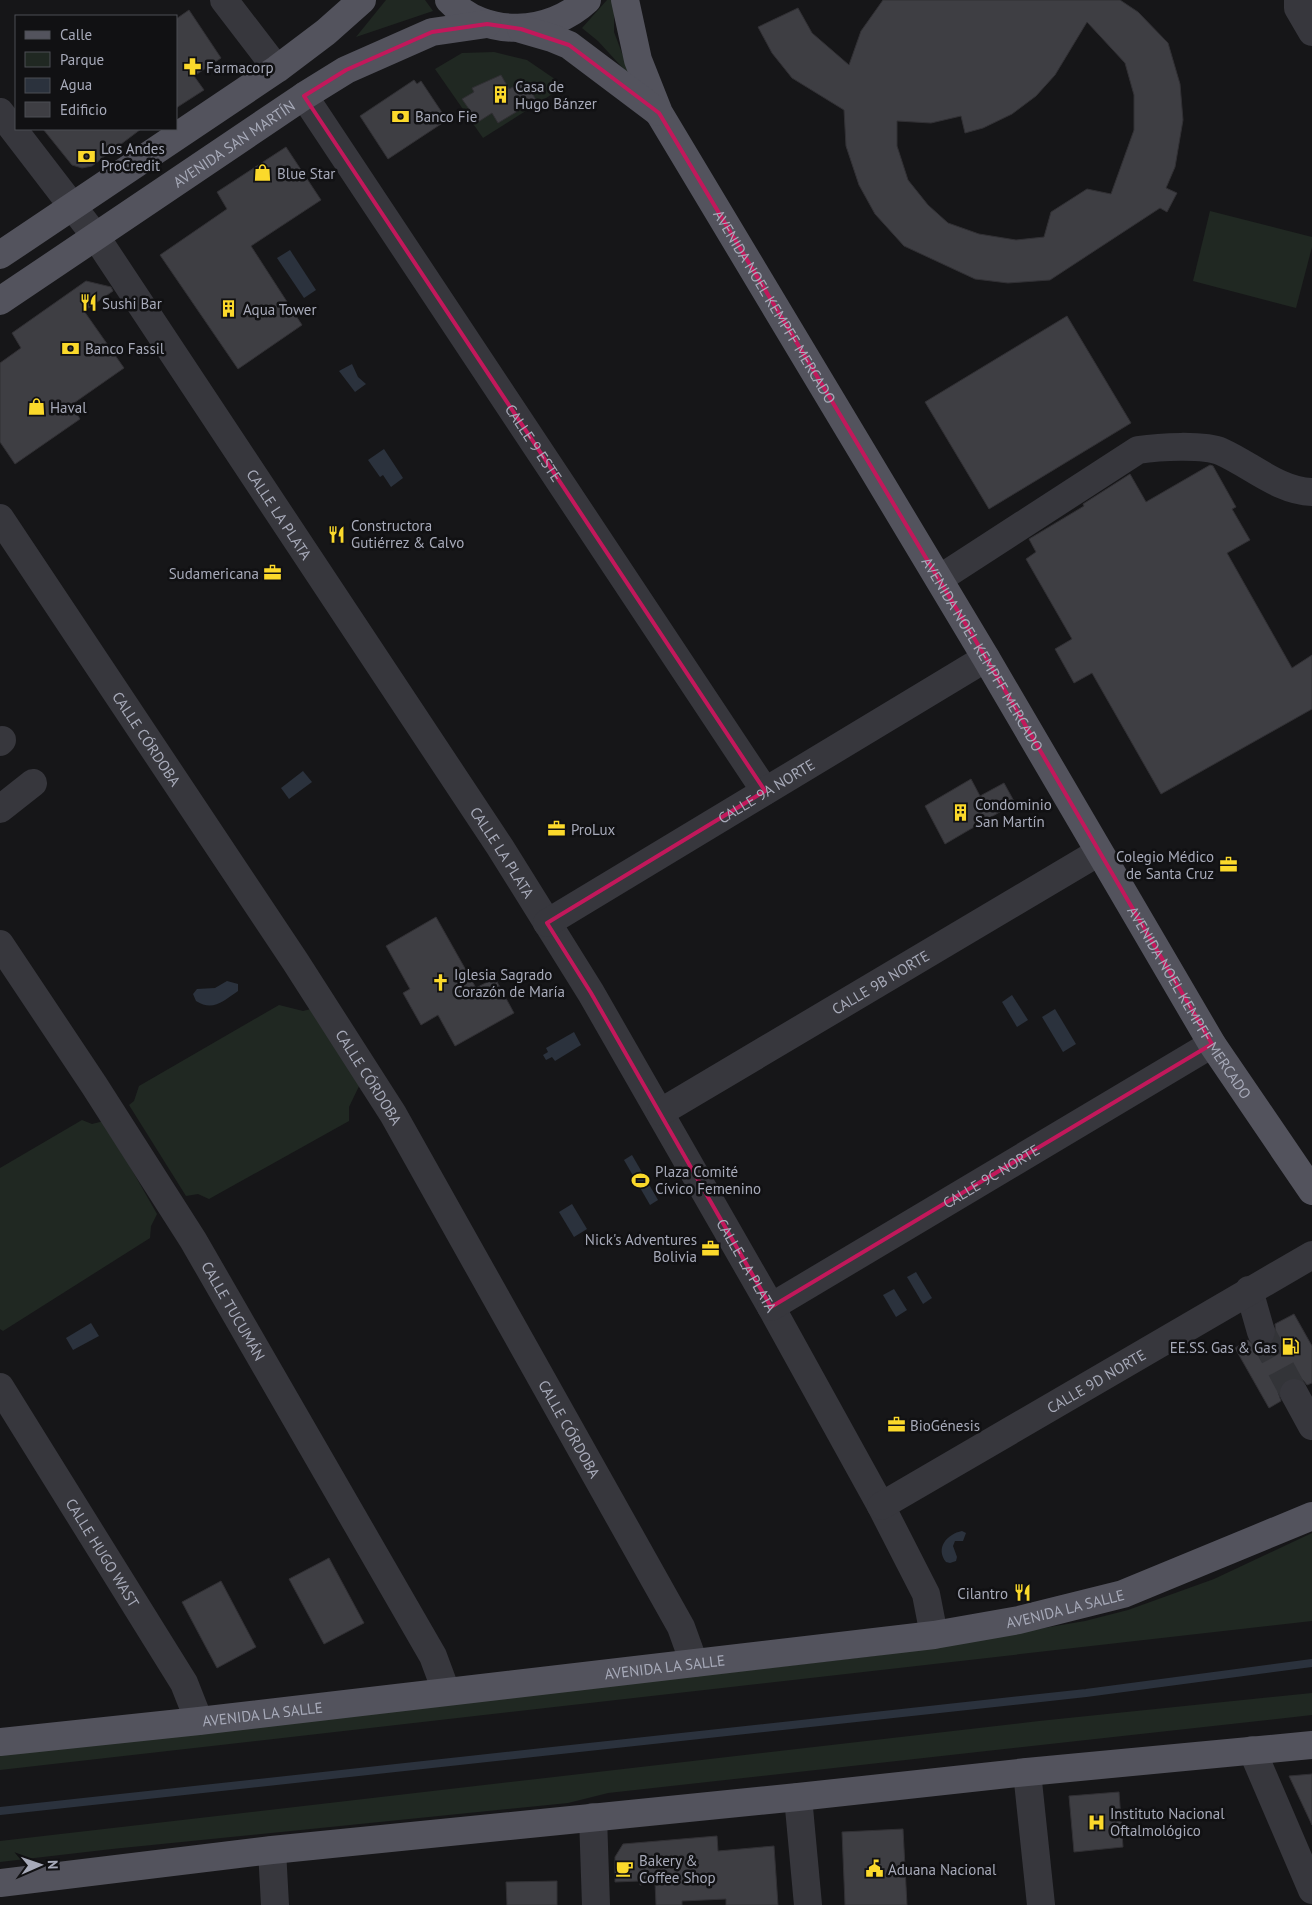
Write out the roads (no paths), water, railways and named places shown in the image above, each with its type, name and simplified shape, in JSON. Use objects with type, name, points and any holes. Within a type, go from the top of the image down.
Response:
[{"type":"main road","points":[[0,255],[277,69],[326,32],[362,0]]},
{"type":"main road","points":[[449,0],[457,8],[487,24],[521,29],[550,23],[576,10],[587,0]]},
{"type":"main road","name":"AVENIDA NOEL KEMPFF MERCADO","points":[[624,0],[638,60],[659,113],[939,578],[1212,1044],[1312,1191]]},
{"type":"main road","name":"AVENIDA SAN MARTÍN","points":[[0,301],[304,96],[346,70],[432,32],[487,24]]},
{"type":"main road","name":"AVENIDA NOEL KEMPFF MERCADO","points":[[521,29],[569,45],[659,113]]},
{"type":"main road","name":"AVENIDA LA SALLE","points":[[0,1742],[199,1721],[934,1635],[1019,1620],[1123,1594],[1312,1516]]},
{"type":"main road","points":[[0,1883],[272,1850],[798,1798],[1027,1772],[1312,1745]]},
{"type":"street","points":[[224,0],[277,69]]},
{"type":"street","points":[[1298,0],[1298,8],[1312,32]]},
{"type":"street","name":"CALLE 9 ESTE","points":[[304,96],[765,791]]},
{"type":"street","name":"CALLE LA PLATA","points":[[0,112],[96,237],[494,839],[591,992],[661,1112],[881,1506],[926,1594],[934,1635]]},
{"type":"street","points":[[939,578],[1138,450],[1169,446],[1220,452],[1272,480],[1302,492],[1312,492]]},
{"type":"street","name":"CALLE CÓRDOBA","points":[[0,518],[295,961],[393,1114],[681,1627],[694,1663]]},
{"type":"street","name":"CALLE 9A NORTE","points":[[547,923],[986,658]]},
{"type":"street","points":[[0,809],[33,782]]},
{"type":"street","name":"CALLE 9B NORTE","points":[[661,1112],[1099,852]]},
{"type":"street","name":"CALLE TUCUMÁN","points":[[0,944],[94,1085],[193,1240],[433,1656],[446,1691]]},
{"type":"street","name":"CALLE 9C NORTE","points":[[771,1307],[1212,1044]]},
{"type":"street","name":"CALLE 9D NORTE","points":[[881,1506],[1312,1255]]},
{"type":"street","points":[[1249,1290],[1261,1332]]},
{"type":"street","name":"CALLE HUGO WAST","points":[[0,1387],[184,1683],[199,1721]]},
{"type":"street","points":[[1294,1393],[1312,1426]]},
{"type":"street","points":[[1252,1750],[1312,1890]]},
{"type":"street","points":[[1027,1772],[1041,1905]]},
{"type":"street","points":[[798,1798],[808,1905]]},
{"type":"street","points":[[593,1817],[596,1905]]},
{"type":"street","points":[[272,1850],[275,1905]]},
{"type":"water","points":[[290,250],[316,290],[304,298],[277,258]]},
{"type":"water","points":[[352,364],[358,377],[366,384],[355,392],[339,371]]},
{"type":"water","points":[[384,449],[403,478],[391,487],[383,475],[380,477],[368,460]]},
{"type":"water","points":[[303,771],[312,782],[289,799],[281,788]]},
{"type":"water","points":[[227,981],[238,984],[238,991],[218,1004],[208,1005],[196,1001],[193,994],[197,989],[215,988]]},
{"type":"water","points":[[1012,995],[1028,1020],[1017,1027],[1002,1002]]},
{"type":"water","points":[[1055,1009],[1076,1044],[1063,1052],[1042,1017]]},
{"type":"water","points":[[574,1032],[581,1045],[555,1061],[552,1057],[546,1060],[543,1055],[548,1052],[546,1048]]},
{"type":"water","name":"Plaza Comité Cívico Femenino","points":[[632,1155],[658,1200],[650,1205],[624,1160]]},
{"type":"water","points":[[572,1204],[587,1229],[574,1237],[559,1212]]},
{"type":"water","points":[[916,1272],[932,1298],[923,1304],[907,1277]]},
{"type":"water","points":[[894,1289],[907,1310],[896,1317],[883,1295]]},
{"type":"water","points":[[91,1323],[99,1336],[73,1350],[66,1338]]},
{"type":"water","points":[[962,1531],[966,1533],[963,1541],[955,1541],[953,1546],[957,1557],[956,1561],[946,1562],[942,1552],[944,1542],[947,1538]]},
{"type":"waterway","points":[[0,1811],[1086,1693],[1312,1663]]},
{"type":"tunnel","points":[[1261,1332],[1294,1393]]},
{"type":"place","name":"Farmacorp","points":[[192,67]]},
{"type":"place","name":"Casa de Hugo Bánzer","points":[[501,95]]},
{"type":"place","name":"Banco Fie","points":[[401,116]]},
{"type":"place","name":"Los Andes ProCredit","points":[[87,157]]},
{"type":"place","name":"Blue Star","points":[[263,173]]},
{"type":"place","name":"Sushi Bar","points":[[88,303]]},
{"type":"place","name":"Aqua Tower","points":[[229,309]]},
{"type":"place","name":"Banco Fassil","points":[[71,348]]},
{"type":"place","name":"Haval","points":[[36,407]]},
{"type":"place","name":"Constructora Gutiérrez & Calvo","points":[[337,534]]},
{"type":"place","name":"Sudamericana","points":[[273,573]]},
{"type":"place","name":"Condominio San Martín","points":[[961,813]]},
{"type":"place","name":"ProLux","points":[[557,829]]},
{"type":"place","name":"Colegio Médico de Santa Cruz","points":[[1228,865]]},
{"type":"place","name":"Iglesia Sagrado Corazón de María","points":[[440,983]]},
{"type":"place","name":"Plaza Comité Cívico Femenino","points":[[641,1180]]},
{"type":"place","name":"Nick's Adventures Bolivia","points":[[711,1248]]},
{"type":"place","name":"EE.SS. Gas & Gas","points":[[1291,1347]]},
{"type":"place","name":"BioGénesis","points":[[896,1425]]},
{"type":"place","name":"Cilantro","points":[[1022,1593]]},
{"type":"place","name":"Instituto Nacional Oftalmológico","points":[[1096,1822]]},
{"type":"place","name":"Bakery & Coffee Shop","points":[[625,1869]]},
{"type":"place","name":"Aduana Nacional","points":[[874,1869]]}]
